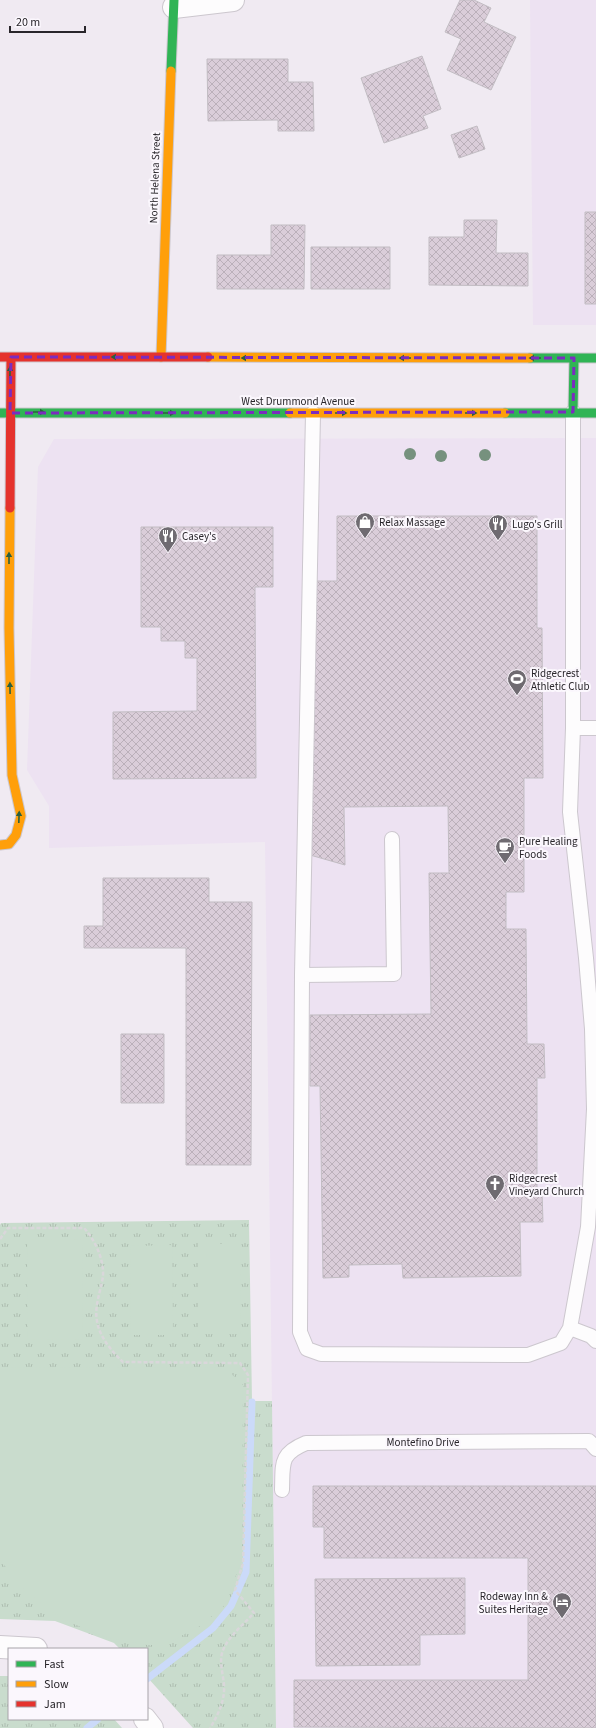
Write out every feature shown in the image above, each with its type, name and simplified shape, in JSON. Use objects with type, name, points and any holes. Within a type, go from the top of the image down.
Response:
[{"type":"main road","name":"North Helena Street","points":[[161,357],[174,4]]},
{"type":"main road","points":[[0,357],[596,358]]},
{"type":"main road","points":[[0,845],[9,844],[16,835],[21,816],[12,775],[9,628],[11,357]]},
{"type":"main road","points":[[573,412],[574,358]]},
{"type":"main road","name":"West Drummond Avenue","points":[[0,413],[596,412]]},
{"type":"street","points":[[174,4],[233,0]]},
{"type":"street","points":[[0,1647],[18,1648]]},
{"type":"street","points":[[146,1720],[152,1728]]},
{"type":"lane","points":[[313,413],[302,975],[300,1332],[307,1350],[321,1354],[528,1355],[561,1343],[570,1328],[591,1244],[588,1227],[594,1109],[594,1029],[570,812],[572,728],[573,412]]},
{"type":"lane","points":[[572,728],[596,728]]},
{"type":"lane","points":[[302,975],[394,974],[392,839]]},
{"type":"lane","points":[[570,1328],[591,1336],[596,1341]]},
{"type":"lane","name":"Montefino Drive","points":[[282,1490],[283,1460],[292,1448],[306,1443],[589,1441],[596,1448]]},
{"type":"path","points":[[0,1239],[8,1228],[84,1228],[91,1236],[100,1256],[103,1274],[97,1306],[97,1321],[110,1348],[123,1362],[240,1363],[248,1375],[243,1563],[235,1590],[254,1613],[224,1648],[221,1659],[224,1686],[223,1700],[219,1713],[210,1728]]},
{"type":"highlighted area","points":[[11,357],[574,358],[573,412],[10,413]]},
{"type":"shaded area","points":[[530,0],[596,0],[596,325],[533,325]]},
{"type":"shaded area","points":[[596,438],[596,1728],[276,1728],[265,842],[49,848],[49,806],[27,770],[38,467],[54,439]]},
{"type":"green space","points":[[249,1220],[252,1401],[272,1401],[276,1728],[193,1728],[148,1678],[148,1648],[119,1648],[114,1643],[55,1621],[0,1619],[1,1223]]},
{"type":"green space","points":[[27,1239],[82,1240],[83,1339],[28,1340]]},
{"type":"green space","points":[[198,1244],[240,1244],[241,1334],[198,1334]]},
{"type":"green space","points":[[172,1245],[173,1335],[131,1335],[130,1246]]},
{"type":"green space","points":[[224,1367],[243,1385],[242,1559],[225,1605],[200,1626],[164,1645],[147,1645],[113,1639],[97,1634],[65,1620],[51,1611],[24,1589],[0,1560],[0,1368]]},
{"type":"green space","points":[[0,1676],[8,1676],[8,1720],[115,1720],[122,1728],[0,1728]]},
{"type":"building","points":[[460,0],[474,0],[491,8],[484,22],[516,37],[491,90],[447,70],[461,39],[445,32]]},
{"type":"building","points":[[422,56],[441,109],[423,116],[428,128],[384,143],[361,78]]},
{"type":"building","points":[[207,59],[288,59],[288,82],[313,82],[314,131],[278,131],[278,120],[208,121]]},
{"type":"building","points":[[477,126],[485,149],[459,158],[451,135]]},
{"type":"building","points":[[585,212],[596,212],[596,304],[585,304]]},
{"type":"building","points":[[464,220],[497,220],[496,253],[528,253],[528,286],[429,285],[429,237],[464,237]]},
{"type":"building","points":[[271,225],[305,225],[304,289],[217,289],[217,255],[271,255]]},
{"type":"building","points":[[311,247],[390,247],[390,289],[311,289]]},
{"type":"building","points":[[337,516],[537,516],[537,628],[542,628],[543,778],[524,778],[524,892],[506,892],[506,929],[526,929],[527,1044],[544,1044],[545,1078],[537,1078],[537,1190],[542,1192],[543,1222],[520,1222],[521,1276],[403,1278],[402,1264],[349,1265],[349,1277],[323,1278],[320,1086],[310,1086],[310,1015],[431,1014],[429,873],[449,873],[448,806],[344,807],[345,865],[310,855],[310,581],[337,581]]},
{"type":"building","points":[[141,527],[273,527],[273,587],[255,587],[256,778],[113,779],[113,712],[197,711],[197,658],[185,658],[185,641],[161,641],[161,627],[141,627]]},
{"type":"building","points":[[103,878],[209,878],[209,902],[252,902],[251,1165],[186,1165],[186,948],[84,948],[84,926],[103,926]]},
{"type":"building","points":[[121,1034],[164,1034],[164,1103],[121,1103]]},
{"type":"building","name":"Rodeway Inn & Suites Heritage","points":[[313,1486],[596,1486],[596,1728],[294,1727],[294,1680],[528,1680],[528,1558],[324,1558],[324,1527],[313,1527]]},
{"type":"building","points":[[465,1578],[465,1634],[420,1635],[420,1665],[316,1666],[315,1579]]},
{"type":"waterway","points":[[148,1678],[213,1628],[231,1606],[246,1572],[252,1402]]},
{"type":"waterway","points":[[87,1728],[97,1720]]},
{"type":"traffic: fast","points":[[171,71],[174,0]]},
{"type":"traffic: fast","points":[[530,358],[596,358]]},
{"type":"traffic: fast","points":[[573,412],[574,358]]},
{"type":"traffic: fast","points":[[0,413],[290,413]]},
{"type":"traffic: fast","points":[[505,413],[596,413]]},
{"type":"traffic: slow","points":[[161,357],[171,71]]},
{"type":"traffic: slow","points":[[208,357],[530,358]]},
{"type":"traffic: slow","points":[[290,413],[505,413]]},
{"type":"traffic: slow","points":[[0,845],[9,844],[16,835],[21,816],[12,775],[9,628],[10,508]]},
{"type":"traffic: jam","points":[[0,357],[208,357]]},
{"type":"traffic: jam","points":[[10,508],[11,357]]},
{"type":"place","name":"Relax Massage","points":[[365,539]]},
{"type":"place","name":"Lugo's Grill","points":[[498,541]]},
{"type":"place","name":"Casey's","points":[[168,553]]},
{"type":"place","name":"Ridgecrest Athletic Club","points":[[517,696]]},
{"type":"place","name":"Pure Healing Foods","points":[[505,864]]},
{"type":"place","name":"Ridgecrest Vineyard Church","points":[[495,1201]]},
{"type":"place","name":"Rodeway Inn & Suites Heritage","points":[[562,1619]]}]
